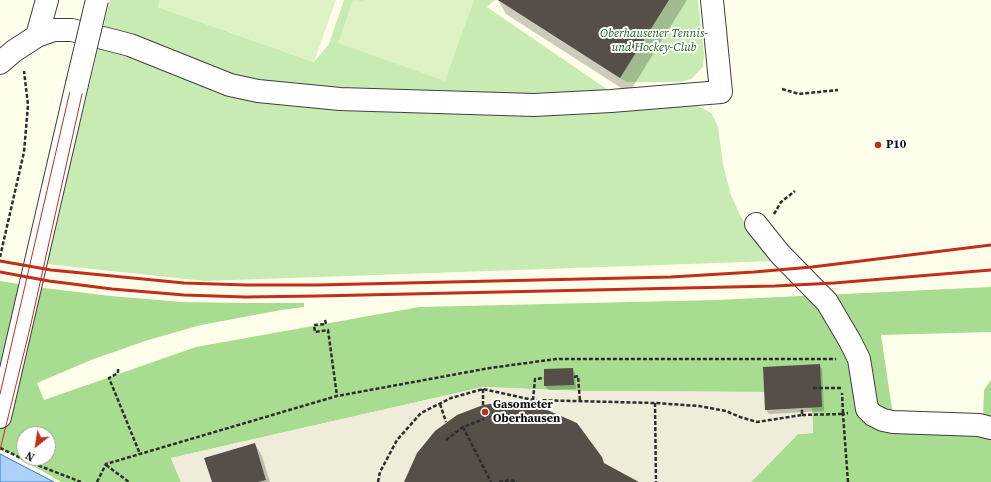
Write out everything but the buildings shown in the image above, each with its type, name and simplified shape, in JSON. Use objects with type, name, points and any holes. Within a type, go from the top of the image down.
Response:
[{"type":"street","points":[[37,36],[47,0]]},
{"type":"street","points":[[0,417],[97,0]]},
{"type":"street","points":[[7,57],[37,36],[54,30],[72,30],[130,45],[230,85],[258,90],[340,99],[534,105],[721,92],[707,5]]},
{"type":"street","points":[[761,230],[780,254],[827,302],[859,359],[867,409],[870,413],[883,420],[893,422],[979,424],[991,428]]},
{"type":"path","points":[[0,257],[24,152],[28,105],[23,62],[7,57]]},
{"type":"path","points":[[782,89],[799,94],[838,90]]},
{"type":"path","points":[[761,230],[772,217],[781,202],[795,191]]},
{"type":"path","points":[[325,320],[326,324],[314,325],[316,332],[328,330],[337,396]]},
{"type":"path","points":[[97,482],[106,464],[337,396],[490,368],[556,359],[859,359]]},
{"type":"path","points":[[118,369],[118,372],[109,378],[140,454]]},
{"type":"path","points":[[574,376],[578,376],[580,401]]},
{"type":"path","points":[[533,400],[535,379],[544,378]]},
{"type":"path","points":[[813,388],[841,388],[848,482]]},
{"type":"path","points":[[378,482],[380,472],[397,440],[421,413],[451,398],[483,390],[533,400],[655,403],[699,406],[726,411],[757,422],[802,416],[870,413]]},
{"type":"path","points":[[483,390],[483,405]]},
{"type":"path","points":[[655,403],[656,482]]},
{"type":"path","points":[[440,404],[446,422]]},
{"type":"path","points":[[802,408],[802,416]]},
{"type":"path","points":[[446,440],[463,427],[484,419]]},
{"type":"path","points":[[463,427],[491,482]]},
{"type":"path","points":[[0,448],[27,461],[81,482]]},
{"type":"path","points":[[106,464],[129,482]]},
{"type":"path","points":[[499,482],[510,480],[517,482]]},
{"type":"green space","points":[[110,0],[160,0],[158,7],[314,62],[329,44],[344,0],[495,0],[487,7],[608,90],[613,111],[694,105],[711,113],[718,127],[723,164],[731,195],[740,215],[753,236],[774,261],[205,281],[46,264]]},
{"type":"green space","points":[[160,0],[336,0],[314,62],[158,7]]},
{"type":"green space","points":[[353,0],[474,0],[445,81],[338,43]]},
{"type":"green space","name":"Oberhausener Tennis- und Hockey-Club","points":[[498,0],[698,0],[704,54],[703,67],[691,79],[680,82],[627,82]]},
{"type":"green space","points":[[0,281],[111,296],[182,302],[304,303],[304,307],[201,325],[148,340],[91,360],[37,383],[44,400],[196,347],[419,307],[717,300],[991,287],[991,332],[881,335],[893,416],[983,419],[984,390],[991,380],[991,482],[751,482],[798,434],[813,433],[812,411],[802,408],[765,410],[765,392],[579,391],[483,387],[171,458],[181,482],[61,482],[34,466],[56,466],[56,426],[16,426],[16,456],[0,448]]},
{"type":"shaded area","points":[[483,387],[579,391],[765,392],[766,410],[812,408],[813,433],[798,434],[751,482],[639,482],[604,463],[602,457],[585,434],[577,428],[581,423],[576,420],[572,424],[563,417],[538,406],[511,401],[483,405],[457,415],[435,431],[417,453],[405,482],[258,482],[266,479],[255,443],[204,458],[212,482],[181,482],[171,458]]},
{"type":"water","points":[[0,454],[16,462],[16,466],[23,466],[54,482],[0,482]]},
{"type":"tram line","points":[[0,394],[91,0]]},
{"type":"tram line","points":[[0,450],[30,328],[84,85],[105,0]]},
{"type":"railway","points":[[0,261],[51,270],[184,283],[317,285],[671,277],[812,267],[991,245]]},
{"type":"railway","points":[[0,272],[49,281],[112,289],[184,295],[245,297],[775,286],[834,283],[991,270]]},
{"type":"place","name":"P10","points":[[878,145]]},
{"type":"place","name":"Gasometer Oberhausen","points":[[485,412]]}]
